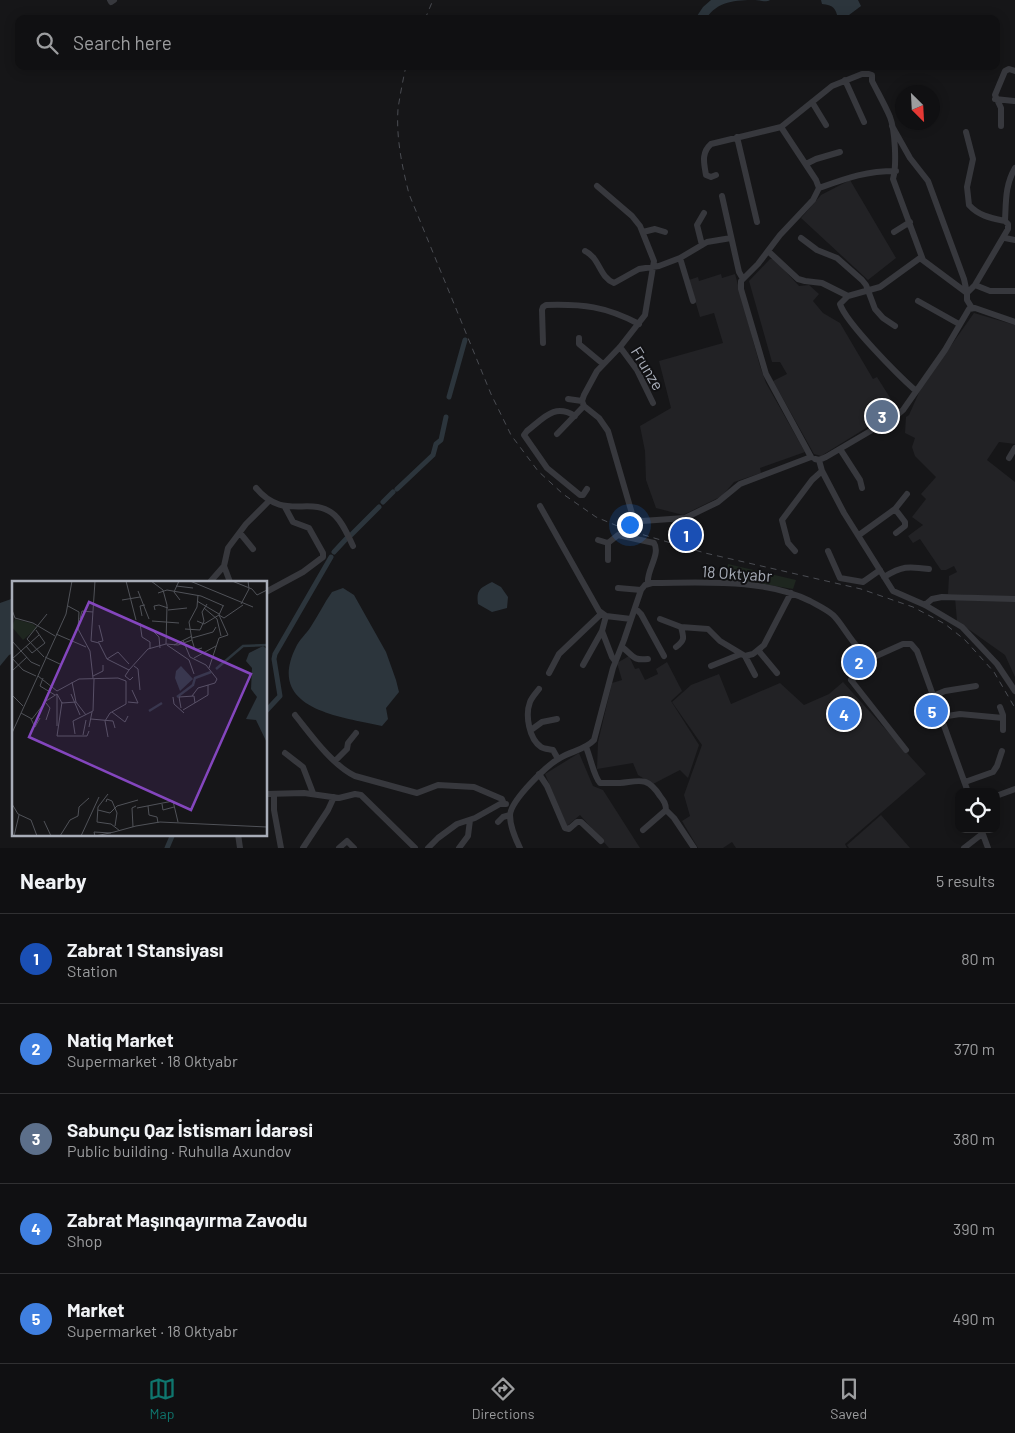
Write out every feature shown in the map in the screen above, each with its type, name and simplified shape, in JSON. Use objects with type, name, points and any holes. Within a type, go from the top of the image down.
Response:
[{"type":"street","points":[[1001,126],[1001,108],[995,99],[995,95],[1005,71],[1009,69],[1015,71]]},
{"type":"street","points":[[716,175],[711,177],[706,175],[703,157],[704,151],[708,146],[715,142],[781,127],[832,86],[862,74],[872,75],[872,81],[890,116],[896,171],[893,179],[923,260]]},
{"type":"street","points":[[845,80],[864,122]]},
{"type":"street","points":[[995,99],[1014,101]]},
{"type":"street","points":[[812,102],[826,125]]},
{"type":"street","points":[[892,126],[910,158],[928,181],[964,279],[967,300],[972,308],[1015,322]]},
{"type":"street","points":[[781,127],[816,180],[819,188],[815,197],[780,235],[758,264],[743,278],[740,289],[766,374],[811,457],[819,460],[896,416],[945,350],[968,310],[972,308]]},
{"type":"street","points":[[966,132],[973,159],[967,187],[969,205],[980,214],[1009,222]]},
{"type":"street","points":[[737,137],[757,222]]},
{"type":"street","points":[[806,164],[840,152]]},
{"type":"street","points":[[967,293],[975,285],[1005,238],[1009,222],[1007,185],[1015,168]]},
{"type":"street","points":[[819,188],[874,171],[896,171]]},
{"type":"street","points":[[557,434],[575,416],[583,404],[584,395],[602,364],[620,347],[639,324],[646,310],[654,261],[643,232],[632,216],[597,186]]},
{"type":"street","points":[[722,196],[739,272],[743,278]]},
{"type":"street","points":[[702,245],[697,225],[704,213]]},
{"type":"street","points":[[894,232],[910,222]]},
{"type":"street","points":[[643,232],[651,229],[665,232]]},
{"type":"street","points":[[585,251],[594,257],[604,275],[614,283],[639,269],[653,267],[680,258],[702,245],[731,238]]},
{"type":"street","points":[[801,238],[817,250],[830,254],[862,280],[875,309],[894,326]]},
{"type":"street","points":[[1005,238],[1015,240]]},
{"type":"street","points":[[768,251],[798,279],[822,283],[848,296]]},
{"type":"street","points":[[680,258],[693,301]]},
{"type":"street","points":[[916,390],[901,378],[852,324],[840,304],[848,296],[885,284],[920,258],[967,293]]},
{"type":"street","points":[[975,285],[990,291],[1015,291]]},
{"type":"street","points":[[918,301],[959,324]]},
{"type":"street","points":[[543,343],[542,310],[543,306],[546,305],[590,305],[619,314],[639,324]]},
{"type":"street","points":[[579,338],[579,344],[602,364]]},
{"type":"street","name":"Frunze","points":[[620,347],[637,370],[653,403]]},
{"type":"street","points":[[568,399],[583,404],[606,426],[631,513],[633,517],[642,521],[685,518],[718,502],[740,484],[811,457]]},
{"type":"street","points":[[575,416],[568,412],[556,410],[524,435],[546,468],[580,495],[583,495],[587,489]]},
{"type":"street","points":[[1010,458],[1015,448]]},
{"type":"street","points":[[840,449],[860,480],[862,488]]},
{"type":"street","points":[[819,460],[822,471],[844,513],[894,592],[952,620],[969,633],[997,664],[1015,691]]},
{"type":"street","points":[[795,551],[788,543],[782,520],[812,480],[822,471]]},
{"type":"street","points":[[256,488],[269,501],[285,507],[317,508],[332,513],[353,546]]},
{"type":"street","points":[[858,535],[895,509],[907,494]]},
{"type":"street","points":[[230,581],[224,566],[226,551],[246,524],[269,501]]},
{"type":"street","points":[[540,506],[604,615],[602,631],[583,665]]},
{"type":"street","points":[[268,591],[303,572],[323,557],[323,553],[309,528],[293,522],[285,507]]},
{"type":"street","points":[[895,509],[905,522],[904,526],[896,533]]},
{"type":"street","points":[[240,532],[254,549]]},
{"type":"street","points":[[520,848],[514,834],[510,815],[512,807],[539,774],[558,759],[586,747],[594,740],[615,661],[641,590],[648,584],[648,575],[656,544],[618,534],[608,543],[608,560]]},
{"type":"street","points":[[598,540],[608,543]]},
{"type":"street","points":[[828,551],[840,578],[863,582],[880,570]]},
{"type":"street","points":[[211,581],[224,566]]},
{"type":"street","points":[[884,577],[905,567],[929,569]]},
{"type":"street","name":"18 Oktyabr","points":[[648,584],[724,584],[762,587],[790,593],[829,612],[837,619],[861,651],[870,657],[874,657]]},
{"type":"street","points":[[618,588],[641,590]]},
{"type":"street","points":[[711,666],[758,650],[764,645],[790,593]]},
{"type":"street","points":[[925,606],[932,599],[942,597],[1015,599]]},
{"type":"street","points":[[635,608],[641,614],[664,656]]},
{"type":"street","points":[[549,673],[559,654],[604,615],[631,619]]},
{"type":"street","points":[[660,619],[681,627],[708,629],[720,640],[743,655],[755,674]]},
{"type":"street","points":[[676,647],[684,638],[681,627]]},
{"type":"street","points":[[602,631],[615,661]]},
{"type":"street","points":[[906,750],[850,680],[870,666],[874,657],[904,644],[911,644],[917,651],[967,788]]},
{"type":"street","points":[[622,646],[634,658],[638,660],[648,659]]},
{"type":"street","points":[[758,650],[777,673]]},
{"type":"street","points":[[933,696],[945,691],[976,686]]},
{"type":"street","points":[[540,689],[529,704],[528,718],[531,730],[541,747],[553,750],[558,759]]},
{"type":"street","points":[[1000,706],[1003,730]]},
{"type":"street","points":[[941,717],[960,714],[1003,718]]},
{"type":"street","points":[[295,715],[335,761],[355,776],[412,792],[421,792],[438,785],[449,787],[469,786],[502,799],[504,804]]},
{"type":"street","points":[[531,730],[542,722],[557,719]]},
{"type":"street","points":[[335,761],[347,749],[348,743],[356,733]]},
{"type":"street","points":[[586,747],[598,781],[620,783],[643,780],[658,793],[666,805],[666,810],[674,818],[694,848]]},
{"type":"street","points":[[965,782],[992,772],[997,766],[1002,751]]},
{"type":"street","points":[[284,753],[303,767],[312,793]]},
{"type":"street","points":[[539,774],[547,786],[565,828],[581,822],[601,841]]},
{"type":"street","points":[[1000,795],[1015,789]]},
{"type":"street","points":[[268,794],[312,793],[342,798],[355,794],[361,795],[416,848]]},
{"type":"street","points":[[274,794],[274,810],[280,848]]},
{"type":"street","points":[[302,848],[328,810],[334,797]]},
{"type":"street","points":[[428,848],[446,831],[461,822],[470,820],[496,806],[504,804],[512,807]]},
{"type":"street","points":[[643,830],[666,810]]},
{"type":"street","points":[[498,822],[503,817],[510,815]]},
{"type":"street","points":[[460,848],[468,836],[470,820]]},
{"type":"street","points":[[964,848],[980,833]]},
{"type":"street","points":[[981,833],[988,848]]},
{"type":"street","points":[[339,848],[347,841],[354,848]]},
{"type":"shaded area","points":[[711,0],[741,0],[721,5],[709,15],[698,15]]},
{"type":"shaded area","points":[[821,0],[858,0],[861,6],[849,15],[837,15],[829,5],[822,4]]},
{"type":"shaded area","points":[[850,180],[896,258],[868,280],[801,218],[821,195]]},
{"type":"shaded area","points":[[770,259],[774,259],[799,286],[809,285],[819,294],[813,301],[823,313],[840,323],[873,379],[877,377],[894,404],[876,415],[879,420],[821,456],[814,454],[773,381],[787,374],[780,362],[772,362],[749,281]]},
{"type":"shaded area","points":[[721,274],[722,278],[735,274],[766,383],[805,452],[760,468],[761,473],[734,482],[722,496],[683,515],[656,508],[646,480],[645,451],[640,426],[671,408],[659,361],[723,343],[714,313],[700,317],[689,280],[698,277],[699,281]]},
{"type":"shaded area","points":[[974,313],[1015,325],[1015,444],[999,442],[987,460],[1015,482],[1015,597],[948,594],[949,576],[957,572],[954,566],[941,570],[920,539],[913,543],[908,536],[923,525],[912,517],[926,499],[921,494],[936,477],[915,456],[912,447],[915,438],[905,433],[906,417],[909,415],[921,388]]},
{"type":"shaded area","points":[[728,564],[796,580],[793,589],[758,583],[724,581]]},
{"type":"shaded area","points":[[492,582],[501,587],[508,597],[507,608],[492,612],[478,604],[478,592]]},
{"type":"shaded area","points":[[343,588],[354,595],[386,652],[396,680],[399,692],[386,708],[388,719],[382,726],[346,719],[312,706],[299,697],[290,684],[289,668],[297,644],[310,628],[332,592]]},
{"type":"shaded area","points":[[955,598],[1015,601],[1015,677],[1005,655],[957,621]]},
{"type":"shaded area","points":[[12,599],[12,654],[0,666],[0,603]]},
{"type":"shaded area","points":[[629,656],[635,669],[639,668],[645,680],[658,674],[656,669],[667,662],[682,691],[671,701],[699,745],[688,778],[680,770],[653,784],[638,775],[633,763],[597,769],[598,742],[612,683],[622,680],[617,663]]},
{"type":"shaded area","points":[[719,674],[731,704],[780,683],[804,705],[829,694],[843,682],[926,774],[845,844],[847,848],[736,848],[732,842],[723,848],[698,848],[682,821],[690,816],[684,795],[702,745],[672,702],[691,685]]},
{"type":"shaded area","points":[[579,753],[593,786],[603,790],[640,848],[609,848],[580,815],[567,826],[545,774]]},
{"type":"shaded area","points":[[881,815],[910,848],[849,848],[847,845]]},
{"type":"waterway","points":[[449,397],[465,340]]},
{"type":"waterway","points":[[397,489],[433,455],[436,444],[441,440],[446,417]]},
{"type":"waterway","points":[[383,502],[393,492]]},
{"type":"waterway","points":[[351,535],[379,507]]},
{"type":"waterway","points":[[334,552],[346,539]]},
{"type":"waterway","points":[[268,709],[280,696],[274,659],[275,654],[331,557]]},
{"type":"waterway","points":[[167,848],[172,836]]},
{"type":"railway","points":[[427,15],[433,0]]},
{"type":"railway","points":[[405,70],[398,109],[398,131],[400,152],[409,194],[491,394],[511,435],[538,471],[563,494],[596,517],[627,530],[705,553],[861,589],[913,607],[945,624],[965,640],[994,672],[1015,708]]},
{"type":"place","name":"Sabunçu Qaz İstismarı İdarəsi","points":[[882,416]]},
{"type":"place","name":"Zabrat 1 Stansiyası","points":[[686,535]]},
{"type":"place","name":"Natiq Market","points":[[859,662]]},
{"type":"place","name":"Market","points":[[932,711]]},
{"type":"place","name":"Zabrat Maşınqayırma Zavodu","points":[[844,714]]}]
